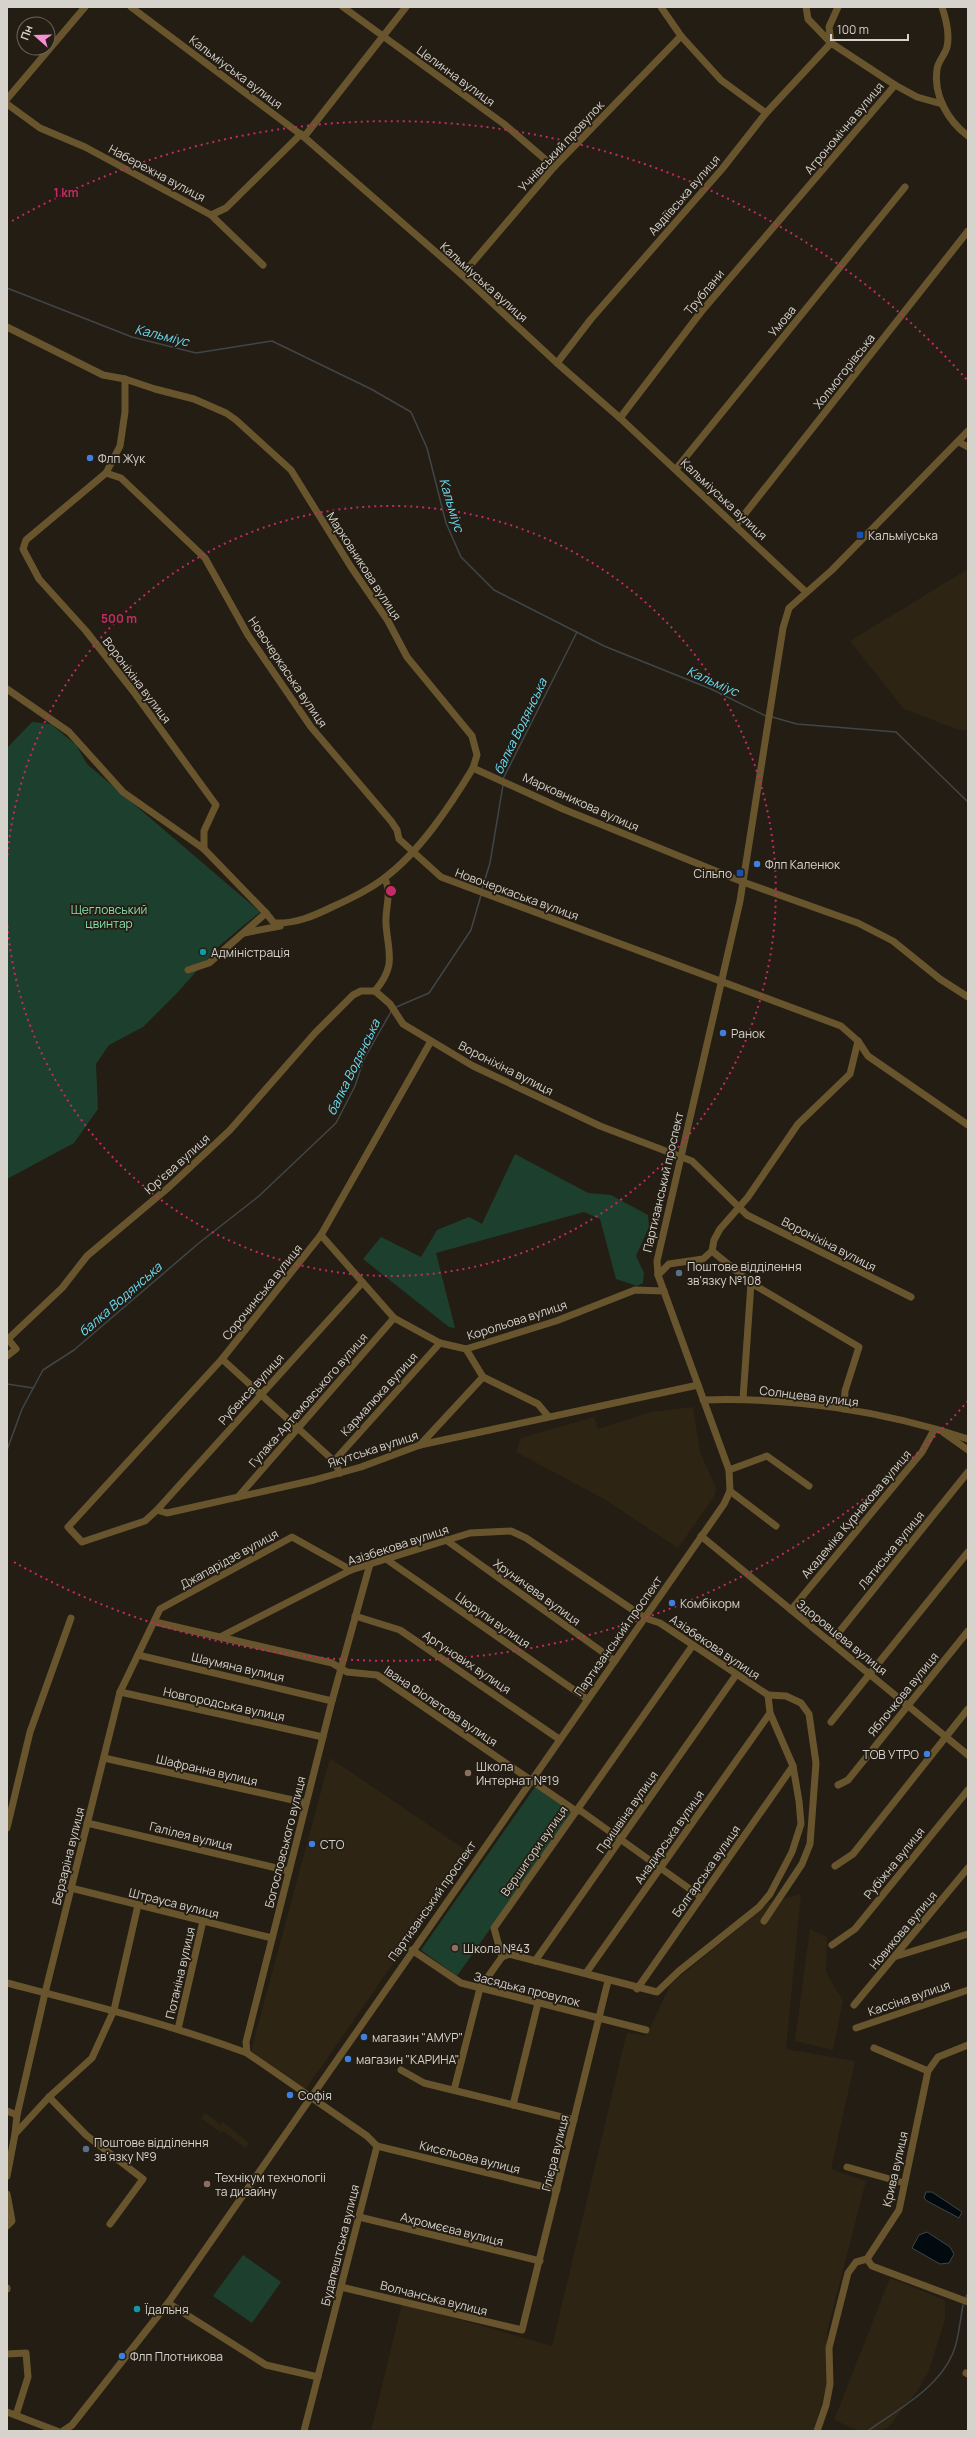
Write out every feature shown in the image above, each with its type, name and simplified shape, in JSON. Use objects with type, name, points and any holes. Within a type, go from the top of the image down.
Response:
[{"type":"street","points":[[7,99],[85,7]]},
{"type":"street","name":"Кальміуська вулиця","points":[[131,7],[302,136],[462,275],[556,363],[676,469],[806,592]]},
{"type":"street","name":"Целинна вулиця","points":[[343,7],[504,124],[554,167]]},
{"type":"street","name":"Набережна вулиця","points":[[7,104],[40,128],[85,147],[211,215],[226,208],[302,136],[406,7]]},
{"type":"street","points":[[661,7],[681,36],[721,80],[766,113]]},
{"type":"street","points":[[806,7],[808,19],[832,43],[895,85],[917,97],[942,104]]},
{"type":"street","points":[[832,43],[829,27],[838,7]]},
{"type":"street","points":[[942,7],[948,25],[947,46],[937,68],[936,83],[942,104],[959,129],[968,136]]},
{"type":"street","name":"Учнівський провулок","points":[[462,275],[554,167],[681,36]]},
{"type":"street","name":"Авдіївська вулиця","points":[[556,363],[591,319],[722,169],[766,113],[832,43]]},
{"type":"street","name":"Агрономiчна вулиця","points":[[810,185],[895,85]]},
{"type":"street","name":"Трублани","points":[[620,418],[701,312],[810,185]]},
{"type":"street","name":"Умова","points":[[676,469],[905,187]]},
{"type":"street","points":[[211,215],[263,265]]},
{"type":"street","name":"Холмогорівська","points":[[736,525],[968,231]]},
{"type":"street","name":"Марковникова вулиця","points":[[7,327],[103,375],[124,378],[155,389],[194,399],[226,413],[236,420],[291,470],[350,567],[388,621],[407,657],[472,736],[477,755],[473,768],[563,809],[743,882],[858,923],[894,941],[940,979],[968,997]]},
{"type":"street","name":"Вороніхіна вулиця","points":[[124,378],[125,412],[120,446],[106,473],[26,540],[23,549],[39,579],[86,631],[133,691],[216,805],[204,831],[204,849]]},
{"type":"street","name":"Партизанський проспект","points":[[63,2431],[72,2425],[168,2303],[530,1780],[702,1536],[724,1504],[730,1491],[729,1470],[658,1275],[659,1248],[743,882],[766,727],[783,628],[789,608],[832,570],[959,442],[968,431]]},
{"type":"street","points":[[959,442],[968,447]]},
{"type":"street","name":"Новочеркаська вулиця","points":[[106,473],[121,478],[205,558],[248,635],[311,727],[391,821],[397,830],[399,839],[441,877],[476,892],[721,980],[841,1026],[858,1040],[868,1056],[968,1125]]},
{"type":"street","points":[[7,689],[70,732],[124,792],[204,849],[274,923],[288,924]]},
{"type":"street","points":[[242,934],[288,924],[320,912],[363,892],[385,878],[413,851],[438,822],[473,768]]},
{"type":"street","points":[[375,991],[386,979],[391,956],[386,924],[390,890],[385,878]]},
{"type":"street","points":[[188,970],[209,963],[266,913]]},
{"type":"street","name":"Вороніхіна вулиця","points":[[375,991],[390,1004],[404,1024],[473,1066],[600,1126],[692,1161],[746,1215],[911,1297]]},
{"type":"street","name":"Юр’єва вулиця","points":[[7,1356],[16,1349],[8,1339],[62,1288],[81,1263],[169,1187],[230,1130],[315,1033],[353,995],[361,992],[375,991]]},
{"type":"street","points":[[658,1275],[669,1264],[703,1259],[712,1251],[714,1240],[720,1229],[748,1197],[798,1124],[850,1074],[858,1040]]},
{"type":"street","name":"Сорочинська вулиця","points":[[157,1510],[145,1521],[82,1542],[68,1527],[222,1359],[321,1235],[431,1041]]},
{"type":"street","name":"Корольова вулиця","points":[[321,1235],[394,1318],[440,1343],[466,1349],[556,1320],[635,1290],[664,1291]]},
{"type":"street","points":[[712,1251],[751,1282],[859,1347],[845,1390],[844,1409]]},
{"type":"street","points":[[742,1399],[751,1282]]},
{"type":"street","name":"Рубенса вулиця","points":[[157,1510],[362,1283]]},
{"type":"street","name":"Гулака-Артемовського вулиця","points":[[238,1497],[394,1318]]},
{"type":"street","name":"Кармалюка вулиця","points":[[334,1461],[440,1343]]},
{"type":"street","points":[[466,1349],[482,1377],[538,1404],[548,1416]]},
{"type":"street","points":[[222,1359],[334,1461],[340,1473]]},
{"type":"street","points":[[420,1445],[482,1377]]},
{"type":"street","name":"Якутська вулиця","points":[[157,1510],[167,1513],[238,1497],[340,1473],[420,1445],[548,1416],[698,1385]]},
{"type":"street","name":"Солнцева вулиця","points":[[704,1400],[742,1399],[844,1409],[938,1430],[968,1450]]},
{"type":"street","points":[[938,1430],[968,1440]]},
{"type":"street","name":"Академіка Курнакова вулиця","points":[[791,1610],[922,1452],[938,1430]]},
{"type":"street","points":[[729,1470],[766,1456],[809,1486]]},
{"type":"street","name":"Латиська вулиця","points":[[831,1642],[968,1472]]},
{"type":"street","points":[[730,1491],[776,1526]]},
{"type":"street","name":"Азізбекова вулиця","points":[[220,1637],[351,1570],[470,1533],[511,1531],[519,1534],[645,1618],[660,1623],[768,1695]]},
{"type":"street","name":"Здоровцева вулиця","points":[[702,1536],[968,1755]]},
{"type":"street","name":"Джапарідзе вулиця","points":[[160,1609],[292,1537],[351,1570]]},
{"type":"street","name":"Хруничева вулиця","points":[[446,1540],[614,1661]]},
{"type":"street","points":[[831,1722],[968,1552]]},
{"type":"street","name":"Цюрупи вулиця","points":[[386,1559],[588,1699]]},
{"type":"street","name":"Богословського вулиця","points":[[247,2053],[246,2042],[272,1938],[332,1701],[370,1564]]},
{"type":"street","name":"Берзаріна вулиця","points":[[7,2176],[15,2134],[16,2115],[120,1692],[160,1609]]},
{"type":"street","name":"Аргунових вулиця","points":[[356,1616],[400,1630],[559,1739]]},
{"type":"street","points":[[7,1828],[30,1732],[71,1618]]},
{"type":"street","name":"Івана Фіолетова вулиця","points":[[155,1622],[332,1663],[347,1672],[377,1675],[576,1811],[581,1811],[702,1897]]},
{"type":"street","name":"Яблочкова вулиця","points":[[838,1785],[848,1780],[968,1631]]},
{"type":"street","name":"Вершигори вулиця","points":[[502,1957],[494,1928],[693,1645]]},
{"type":"street","name":"Шаумяна вулиця","points":[[138,1656],[332,1701]]},
{"type":"street","name":"Пришвіна вулиця","points":[[535,1961],[736,1675]]},
{"type":"street","name":"Новгородська вулиця","points":[[120,1692],[323,1737]]},
{"type":"street","points":[[764,1921],[802,1864],[810,1844],[816,1763],[808,1714],[801,1703],[786,1696],[768,1695],[770,1713],[793,1766]]},
{"type":"street","points":[[835,1866],[853,1854],[968,1709]]},
{"type":"street","name":"Анадирська вулиця","points":[[586,1973],[770,1713]]},
{"type":"street","name":"Шафранна вулиця","points":[[104,1758],[306,1803]]},
{"type":"street","name":"Болгарська вулиця","points":[[637,1988],[793,1766]]},
{"type":"street","name":"Засядька провулок","points":[[502,1957],[509,1954],[586,1973],[608,1981],[653,1992],[661,1990],[679,1971],[759,1907],[770,1894],[792,1852],[801,1824],[793,1766]]},
{"type":"street","name":"Рубіжна вулиця","points":[[832,1945],[855,1929],[968,1790]]},
{"type":"street","name":"Галілея вулиця","points":[[87,1822],[289,1871]]},
{"type":"street","name":"Новикова вулиця","points":[[854,2005],[897,1956],[968,1868]]},
{"type":"street","name":"Штрауса вулиця","points":[[71,1888],[272,1938]]},
{"type":"street","points":[[15,2134],[49,2097],[92,2058],[114,2010],[138,1905]]},
{"type":"street","name":"Потаніна вулиця","points":[[178,2029],[203,1921]]},
{"type":"street","points":[[897,1956],[968,1934]]},
{"type":"street","name":"Засядька провулок","points":[[412,1950],[461,1983],[646,2030]]},
{"type":"street","points":[[454,2090],[480,1988],[502,1957]]},
{"type":"street","name":"Глієра вулиця","points":[[522,2330],[608,1981]]},
{"type":"street","points":[[7,1983],[114,2010],[178,2029],[247,2053],[367,2136],[377,2146]]},
{"type":"street","name":"Кассіна вулиця","points":[[856,2028],[968,1990]]},
{"type":"street","points":[[513,2105],[538,2003]]},
{"type":"street","name":"Крива вулиця","points":[[817,2431],[826,2405],[830,2384],[829,2348],[848,2273],[856,2262],[867,2258],[871,2250],[895,2218],[904,2184],[928,2071],[938,2057],[968,2046]]},
{"type":"street","points":[[874,2048],[928,2071]]},
{"type":"street","points":[[401,2070],[424,2083],[574,2120]]},
{"type":"street","points":[[49,2097],[86,2135],[143,2179],[110,2224]]},
{"type":"street","points":[[7,2111],[16,2115]]},
{"type":"street","name":"Кисєльова вулиця","points":[[377,2146],[557,2190]]},
{"type":"street","name":"Будапештська вулиця","points":[[304,2431],[377,2146]]},
{"type":"street","points":[[847,2167],[904,2184]]},
{"type":"street","points":[[7,2194],[12,2221],[7,2226]]},
{"type":"street","name":"Ахромєєва вулиця","points":[[359,2217],[540,2261]]},
{"type":"street","points":[[867,2258],[872,2266],[968,2302]]},
{"type":"street","name":"Волчанська вулиця","points":[[341,2287],[522,2330]]},
{"type":"street","points":[[168,2303],[266,2365],[318,2378]]},
{"type":"street","points":[[7,2354],[26,2353],[28,2377],[16,2416]]},
{"type":"street","points":[[7,2412],[57,2431]]},
{"type":"shaded area","points":[[968,569],[968,730],[959,730],[904,709],[850,641]]},
{"type":"shaded area","points":[[693,1407],[700,1452],[716,1488],[714,1497],[678,1548],[604,1499],[516,1452],[521,1438],[594,1417],[598,1429],[651,1412]]},
{"type":"shaded area","points":[[330,1758],[470,1853],[305,2090],[251,2051]]},
{"type":"shaded area","points":[[801,1894],[786,2049],[855,2061],[831,2169],[866,2181],[827,2332],[827,2385],[813,2431],[371,2431],[402,2303],[552,2346],[627,2032],[646,2036],[671,1984],[769,1903]]},
{"type":"shaded area","points":[[810,1929],[827,1937],[826,1972],[843,2001],[833,2050],[795,2041]]},
{"type":"shaded area","points":[[205,2113],[221,2125],[223,2122],[249,2143],[245,2148],[223,2131],[221,2133],[201,2118]]},
{"type":"shaded area","points":[[926,2192],[932,2192],[962,2212],[959,2218],[927,2201],[924,2198]]},
{"type":"shaded area","points":[[927,2232],[950,2247],[954,2254],[949,2263],[940,2264],[912,2248],[919,2235]]},
{"type":"shaded area","points":[[890,2278],[945,2300],[945,2319],[929,2371],[917,2391],[888,2428],[877,2431],[859,2431],[834,2420]]},
{"type":"green space","name":"Щегловський цвинтар","points":[[32,722],[51,724],[76,745],[87,764],[260,912],[219,946],[177,993],[143,1027],[109,1045],[96,1064],[98,1109],[74,1143],[7,1179],[7,748]]},
{"type":"green space","points":[[515,1154],[588,1193],[611,1195],[648,1215],[649,1227],[636,1256],[644,1273],[643,1283],[637,1286],[616,1279],[600,1219],[584,1212],[436,1253],[455,1328],[449,1327],[363,1259],[381,1237],[421,1257],[437,1230],[469,1217],[482,1224]]},
{"type":"green space","points":[[535,1787],[572,1812],[457,1976],[421,1950]]},
{"type":"green space","points":[[243,2255],[281,2282],[252,2323],[213,2296]]},
{"type":"waterway","name":"Кальміус","points":[[7,288],[132,337],[196,353],[272,341],[371,389],[411,412],[427,448],[446,523],[461,557],[494,590],[604,646],[711,689],[766,716]]},
{"type":"waterway","name":"балка Водянська","points":[[503,779],[577,632]]},
{"type":"waterway","name":"Кальміус","points":[[772,717],[797,724],[896,732],[968,802]]},
{"type":"waterway","name":"балка Водянська","points":[[482,889],[490,863],[503,785]]},
{"type":"waterway","name":"балка Водянська","points":[[394,1008],[429,993],[471,930],[481,895]]},
{"type":"waterway","name":"балка Водянська","points":[[7,1450],[22,1409],[43,1370],[74,1350],[199,1243],[259,1196],[336,1123],[355,1086],[364,1059],[392,1010]]},
{"type":"waterway","points":[[7,1384],[33,1388]]},
{"type":"waterway","points":[[966,2297],[968,2293]]},
{"type":"waterway","points":[[868,2431],[916,2397],[938,2377],[946,2366],[955,2348],[963,2305]]},
{"type":"place","name":"Флп Жук","points":[[90,458]]},
{"type":"place","name":"Кальміуська","points":[[860,535]]},
{"type":"place","name":"Флп Каленюк","points":[[757,864]]},
{"type":"place","name":"Сільпо","points":[[740,873]]},
{"type":"place","name":"Адміністрація","points":[[203,952]]},
{"type":"place","name":"Ранок","points":[[723,1033]]},
{"type":"place","name":"Поштове відділення зв'язку №108","points":[[679,1273]]},
{"type":"place","name":"Комбікорм","points":[[672,1603]]},
{"type":"place","name":"ТОВ УТРО","points":[[927,1754]]},
{"type":"place","name":"Школа Интернат №19","points":[[468,1773]]},
{"type":"place","name":"СТО","points":[[312,1844]]},
{"type":"place","name":"Школа №43","points":[[455,1948]]},
{"type":"place","name":"магазин \"АМУР\"","points":[[364,2037]]},
{"type":"place","name":"магазин \"КАРИНА\"","points":[[348,2059]]},
{"type":"place","name":"Софія","points":[[290,2095]]},
{"type":"place","name":"Поштове відділення зв'язку №9","points":[[86,2149]]},
{"type":"place","name":"Технікум технологіі та дизайну","points":[[207,2184]]},
{"type":"place","name":"Їдальня","points":[[137,2309]]},
{"type":"place","name":"Флп Плотникова","points":[[122,2356]]}]
